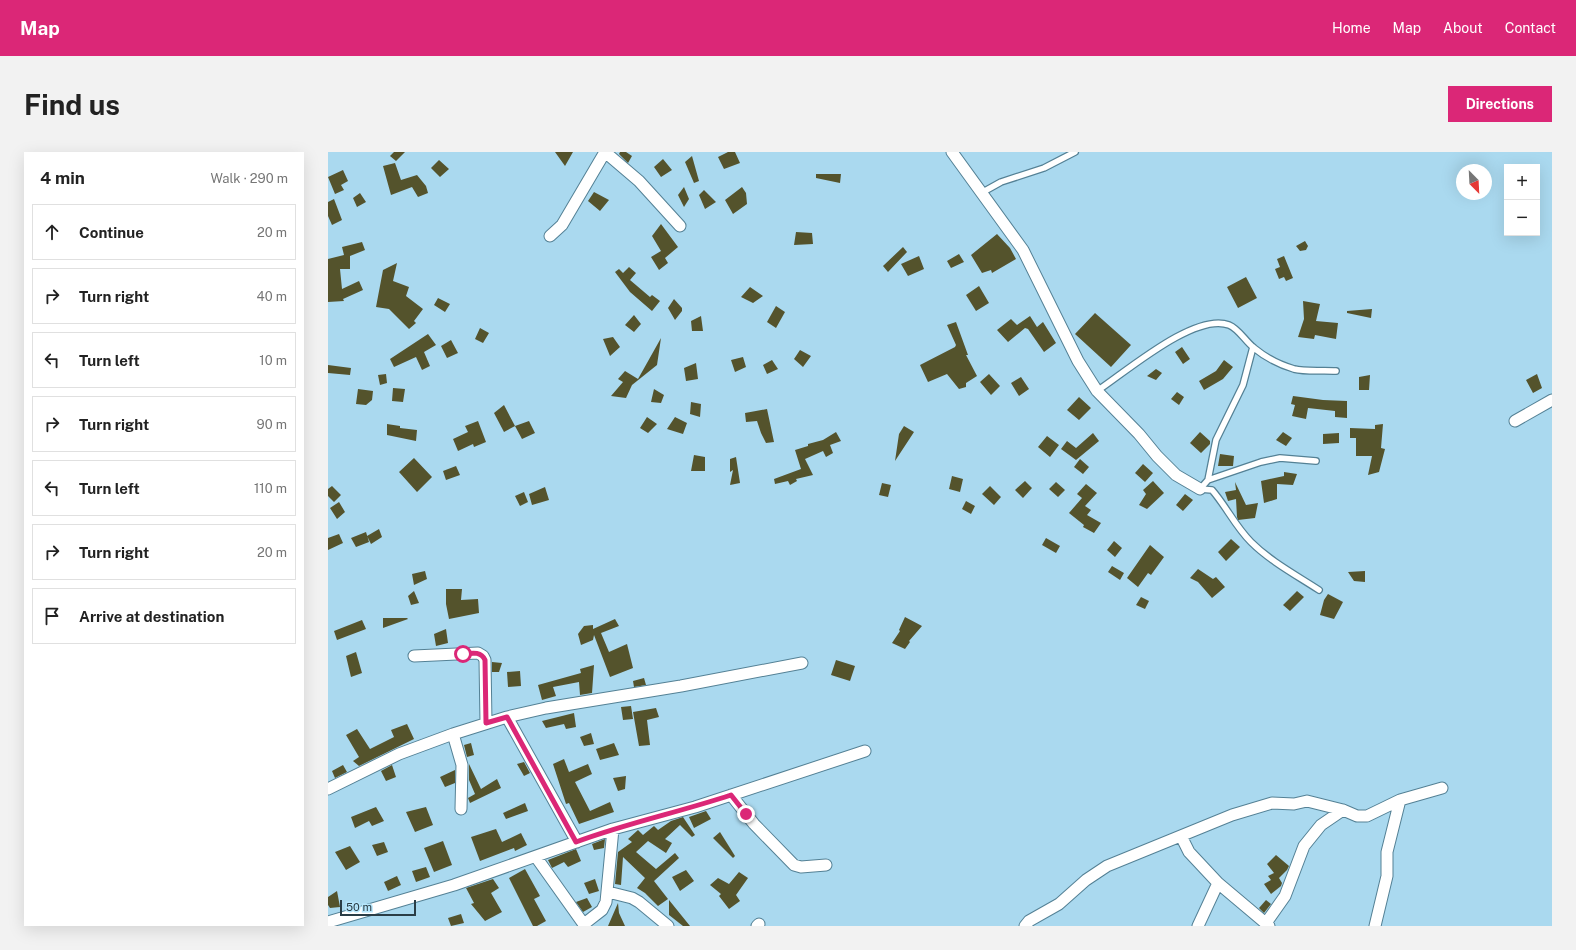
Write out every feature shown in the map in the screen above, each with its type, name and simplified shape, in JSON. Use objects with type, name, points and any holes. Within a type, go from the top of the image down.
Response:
[{"type":"street","points":[[550,236],[562,225],[605,152],[639,181],[680,226]]},
{"type":"street","points":[[952,152],[1022,250],[1078,361],[1097,391],[1176,475],[1200,489]]},
{"type":"street","points":[[1515,421],[1552,400]]},
{"type":"street","points":[[414,656],[478,653],[483,656],[485,660],[486,723]]},
{"type":"street","points":[[328,789],[399,754],[453,734],[507,717],[802,663]]},
{"type":"street","points":[[507,717],[576,842]]},
{"type":"street","points":[[453,734],[462,765],[461,809]]},
{"type":"street","points":[[328,922],[454,885],[613,828],[695,807],[865,750]]},
{"type":"street","points":[[1025,926],[1029,921],[1059,904],[1086,880],[1106,866],[1232,815],[1272,803],[1314,802],[1343,810],[1357,816],[1367,816],[1400,800],[1442,788]]},
{"type":"street","points":[[731,795],[754,824],[794,865],[801,867],[826,865]]},
{"type":"street","points":[[1375,926],[1387,876],[1387,852],[1400,800]]},
{"type":"street","points":[[1181,836],[1189,852],[1218,883],[1268,925],[1285,896],[1304,846],[1322,824],[1343,810]]},
{"type":"street","points":[[536,856],[584,925],[602,910],[606,902],[613,828]]},
{"type":"street","points":[[1198,926],[1218,883]]},
{"type":"street","points":[[608,892],[636,900],[668,926]]},
{"type":"lane","points":[[982,192],[1001,182],[1044,168],[1075,152]]},
{"type":"lane","points":[[1097,391],[1181,333],[1202,325],[1230,325],[1253,347],[1271,359],[1294,369],[1336,371]]},
{"type":"lane","points":[[1208,480],[1216,440],[1243,385],[1253,347]]},
{"type":"lane","points":[[1200,489],[1208,480],[1261,462],[1280,458],[1316,461]]},
{"type":"lane","points":[[1200,489],[1212,490],[1237,526],[1251,543],[1272,560],[1319,590]]},
{"type":"building","points":[[394,152],[405,152],[396,161],[390,156]]},
{"type":"building","points":[[555,152],[573,152],[565,166]]},
{"type":"building","points":[[620,152],[626,152],[632,156],[628,163],[619,154]]},
{"type":"building","points":[[728,152],[735,152],[740,163],[724,169],[718,157]]},
{"type":"building","points":[[692,156],[699,181],[694,183],[685,162]]},
{"type":"building","points":[[663,159],[672,170],[661,177],[654,167]]},
{"type":"building","points":[[439,160],[449,169],[440,177],[431,168]]},
{"type":"building","points":[[395,163],[401,180],[417,175],[426,186],[428,193],[418,197],[412,187],[391,195],[383,166]]},
{"type":"building","points":[[343,170],[348,181],[341,185],[344,190],[335,194],[328,177]]},
{"type":"building","points":[[816,174],[841,174],[840,183],[816,178]]},
{"type":"building","points":[[684,187],[689,199],[684,207],[678,195]]},
{"type":"building","points":[[742,187],[746,193],[747,204],[733,214],[725,200]]},
{"type":"building","points":[[704,190],[716,202],[705,209],[699,195]]},
{"type":"building","points":[[594,192],[609,200],[600,211],[588,201]]},
{"type":"building","points":[[360,193],[366,202],[357,207],[353,198]]},
{"type":"building","points":[[334,199],[342,220],[332,225],[328,216],[328,202]]},
{"type":"building","points":[[661,224],[678,247],[665,258],[668,263],[659,270],[651,257],[661,251],[652,236]]},
{"type":"building","points":[[796,232],[812,233],[813,244],[794,245]]},
{"type":"building","points":[[997,234],[1010,248],[1016,259],[992,273],[991,270],[982,273],[971,255]]},
{"type":"building","points":[[1305,241],[1308,246],[1306,250],[1300,251],[1296,246]]},
{"type":"building","points":[[362,242],[365,250],[350,256],[350,269],[340,269],[342,289],[359,281],[363,290],[343,299],[344,301],[328,302],[328,259],[344,255],[342,247]]},
{"type":"building","points":[[903,247],[907,252],[888,272],[883,266]]},
{"type":"building","points":[[959,254],[964,262],[951,268],[947,261]]},
{"type":"building","points":[[919,256],[924,269],[908,276],[901,264]]},
{"type":"building","points":[[1284,256],[1293,278],[1286,281],[1284,277],[1279,279],[1275,269],[1280,267],[1277,259]]},
{"type":"building","points":[[397,263],[393,281],[409,287],[406,296],[423,309],[414,321],[416,323],[409,329],[389,309],[376,307],[383,270]]},
{"type":"building","points":[[629,267],[636,273],[630,280],[650,297],[652,295],[660,301],[652,311],[630,292],[615,272],[619,269],[623,273]]},
{"type":"building","points":[[1246,277],[1257,298],[1238,308],[1227,287]]},
{"type":"building","points":[[979,286],[989,303],[976,311],[966,295]]},
{"type":"building","points":[[750,287],[763,296],[753,303],[741,297]]},
{"type":"building","points":[[438,298],[450,304],[445,312],[434,305]]},
{"type":"building","points":[[674,299],[682,308],[682,311],[675,320],[668,308]]},
{"type":"building","points":[[1303,301],[1320,304],[1316,321],[1338,323],[1336,339],[1315,335],[1314,339],[1298,337],[1304,319]]},
{"type":"building","points":[[776,306],[785,312],[776,328],[767,322]]},
{"type":"building","points":[[1372,309],[1371,318],[1347,313],[1347,311]]},
{"type":"building","points":[[1095,313],[1131,345],[1111,367],[1075,334]]},
{"type":"building","points":[[634,315],[641,324],[634,332],[625,325]]},
{"type":"building","points":[[701,316],[703,331],[692,331],[691,321]]},
{"type":"building","points":[[1030,316],[1037,327],[1043,322],[1056,343],[1044,352],[1028,329],[1025,328],[1008,342],[997,330],[1011,319],[1017,325]]},
{"type":"building","points":[[956,322],[968,355],[966,355],[977,376],[966,383],[966,387],[959,389],[947,374],[928,382],[920,365],[955,347],[956,345],[947,325]]},
{"type":"building","points":[[480,328],[489,333],[483,343],[475,339]]},
{"type":"building","points":[[428,334],[436,345],[424,352],[430,366],[422,370],[416,357],[394,367],[390,359]]},
{"type":"building","points":[[613,337],[620,347],[610,356],[603,339]]},
{"type":"building","points":[[661,338],[657,365],[632,385],[626,398],[611,396],[623,382],[618,379],[625,371],[638,379]]},
{"type":"building","points":[[451,340],[458,353],[447,358],[441,346]]},
{"type":"building","points":[[1182,347],[1190,359],[1183,364],[1175,352]]},
{"type":"building","points":[[800,350],[811,356],[803,367],[794,359]]},
{"type":"building","points":[[743,357],[746,367],[735,372],[731,360]]},
{"type":"building","points":[[772,360],[778,369],[767,374],[763,365]]},
{"type":"building","points":[[1224,360],[1233,367],[1223,379],[1204,390],[1199,381],[1216,371]]},
{"type":"building","points":[[696,363],[698,379],[686,381],[684,368]]},
{"type":"building","points":[[328,365],[351,368],[350,375],[328,373]]},
{"type":"building","points":[[1156,369],[1162,373],[1156,380],[1147,376]]},
{"type":"building","points":[[386,374],[387,383],[380,385],[378,375]]},
{"type":"building","points":[[989,374],[1000,386],[991,395],[980,382]]},
{"type":"building","points":[[1537,374],[1542,388],[1533,393],[1526,380]]},
{"type":"building","points":[[1370,375],[1369,390],[1359,390],[1359,377]]},
{"type":"building","points":[[1021,377],[1029,389],[1019,396],[1011,383]]},
{"type":"building","points":[[393,388],[405,389],[403,402],[392,401]]},
{"type":"building","points":[[358,389],[373,391],[372,400],[366,405],[356,404]]},
{"type":"building","points":[[654,389],[664,395],[661,403],[651,402]]},
{"type":"building","points":[[1177,392],[1184,397],[1179,405],[1171,399]]},
{"type":"building","points":[[1293,396],[1323,400],[1347,401],[1347,418],[1335,417],[1335,411],[1308,408],[1306,419],[1292,416],[1295,405],[1291,404]]},
{"type":"building","points":[[1079,397],[1091,408],[1079,420],[1067,410]]},
{"type":"building","points":[[691,402],[701,404],[700,417],[690,414]]},
{"type":"building","points":[[504,405],[515,426],[504,432],[494,413]]},
{"type":"building","points":[[767,409],[774,442],[766,443],[757,421],[746,422],[745,413]]},
{"type":"building","points":[[647,417],[657,424],[648,433],[640,428]]},
{"type":"building","points":[[675,417],[687,423],[683,434],[667,429]]},
{"type":"building","points":[[478,421],[486,442],[474,447],[473,444],[458,451],[453,439],[468,432],[465,426]]},
{"type":"building","points":[[529,421],[535,433],[522,439],[515,426]]},
{"type":"building","points":[[387,424],[400,426],[400,428],[417,430],[416,441],[387,435]]},
{"type":"building","points":[[1383,424],[1381,448],[1385,449],[1379,472],[1368,475],[1372,456],[1356,456],[1356,438],[1350,438],[1350,428],[1375,429],[1375,425]]},
{"type":"building","points":[[904,426],[914,432],[895,461],[899,434]]},
{"type":"building","points":[[836,432],[841,441],[830,445],[833,453],[826,457],[823,451],[805,459],[813,475],[796,479],[797,481],[790,485],[788,481],[775,484],[774,479],[801,469],[795,450],[808,446],[808,444],[823,440]]},
{"type":"building","points":[[1200,432],[1210,441],[1210,444],[1201,453],[1190,443]]},
{"type":"building","points":[[1283,432],[1292,438],[1286,446],[1276,440]]},
{"type":"building","points":[[1093,433],[1099,441],[1076,460],[1061,449],[1067,441],[1076,448]]},
{"type":"building","points":[[1339,433],[1339,443],[1323,444],[1323,434]]},
{"type":"building","points":[[1047,436],[1059,445],[1050,457],[1038,447]]},
{"type":"building","points":[[1220,454],[1234,456],[1233,466],[1218,466]]},
{"type":"building","points":[[694,455],[705,457],[705,471],[691,471]]},
{"type":"building","points":[[736,457],[740,483],[730,485],[733,470],[730,472],[730,459]]},
{"type":"building","points":[[414,458],[432,477],[417,492],[399,472]]},
{"type":"building","points":[[1080,459],[1089,467],[1083,474],[1074,467]]},
{"type":"building","points":[[1143,464],[1153,473],[1145,482],[1135,473]]},
{"type":"building","points":[[456,466],[460,475],[446,480],[443,471]]},
{"type":"building","points":[[1284,472],[1297,474],[1293,485],[1277,484],[1277,499],[1264,503],[1261,481],[1284,476]]},
{"type":"building","points":[[952,476],[963,479],[960,492],[949,489]]},
{"type":"building","points":[[1025,481],[1032,488],[1023,498],[1015,490]]},
{"type":"building","points":[[1153,481],[1164,493],[1147,509],[1139,505],[1146,494],[1143,490]]},
{"type":"building","points":[[1056,482],[1065,490],[1058,497],[1049,489]]},
{"type":"building","points":[[1235,482],[1246,505],[1258,503],[1255,518],[1238,520],[1236,499],[1228,501],[1225,492],[1236,490]]},
{"type":"building","points":[[882,483],[891,485],[888,497],[879,495]]},
{"type":"building","points":[[1086,484],[1097,493],[1085,506],[1091,510],[1087,515],[1101,523],[1094,533],[1083,527],[1084,525],[1069,513],[1082,498],[1077,494]]},
{"type":"building","points":[[332,486],[341,495],[334,502],[328,496],[328,489]]},
{"type":"building","points":[[990,486],[1001,497],[994,505],[982,494]]},
{"type":"building","points":[[545,487],[549,500],[532,505],[529,494]]},
{"type":"building","points":[[524,492],[528,502],[520,506],[515,496]]},
{"type":"building","points":[[1185,494],[1193,500],[1183,511],[1176,505]]},
{"type":"building","points":[[966,501],[975,506],[971,514],[962,509]]},
{"type":"building","points":[[339,502],[345,512],[337,519],[330,508]]},
{"type":"building","points":[[379,529],[382,537],[371,544],[367,536]]},
{"type":"building","points":[[366,532],[369,542],[356,547],[351,538]]},
{"type":"building","points":[[339,534],[343,543],[328,550],[328,538]]},
{"type":"building","points":[[1046,538],[1060,546],[1056,553],[1042,545]]},
{"type":"building","points":[[1231,539],[1240,547],[1226,561],[1218,552]]},
{"type":"building","points":[[1114,541],[1122,548],[1115,557],[1107,550]]},
{"type":"building","points":[[1150,545],[1164,557],[1151,575],[1148,573],[1138,587],[1127,578]]},
{"type":"building","points":[[1112,566],[1124,573],[1120,580],[1108,572]]},
{"type":"building","points":[[1198,569],[1213,579],[1216,577],[1225,587],[1212,598],[1198,582],[1190,578]]},
{"type":"building","points":[[425,571],[427,579],[414,585],[412,574]]},
{"type":"building","points":[[1365,571],[1365,582],[1354,581],[1348,572]]},
{"type":"building","points":[[446,589],[462,589],[461,600],[478,599],[479,613],[449,619],[446,604]]},
{"type":"building","points":[[414,591],[419,603],[411,605],[408,596]]},
{"type":"building","points":[[1297,591],[1304,597],[1290,611],[1283,605]]},
{"type":"building","points":[[1328,594],[1343,602],[1334,619],[1320,615],[1324,600]]},
{"type":"building","points":[[1141,597],[1149,601],[1145,609],[1136,605]]},
{"type":"building","points":[[905,617],[922,626],[909,641],[910,642],[905,649],[892,643],[900,631],[899,630]]},
{"type":"building","points":[[383,618],[407,618],[408,619],[383,628]]},
{"type":"building","points":[[615,619],[619,626],[601,633],[609,652],[627,644],[633,668],[610,677],[594,635],[593,640],[581,645],[578,634],[584,626],[593,625],[593,629]]},
{"type":"building","points":[[362,620],[366,629],[337,640],[334,631]]},
{"type":"building","points":[[446,629],[448,643],[436,646],[434,634]]},
{"type":"building","points":[[356,652],[362,673],[351,677],[346,656]]},
{"type":"building","points":[[836,660],[855,666],[850,681],[831,675]]},
{"type":"building","points":[[492,662],[502,663],[499,672],[492,672]]},
{"type":"building","points":[[594,665],[592,693],[580,695],[579,682],[553,687],[556,696],[542,700],[538,685],[581,673],[580,669]]},
{"type":"building","points":[[520,671],[521,686],[508,687],[507,672]]},
{"type":"building","points":[[644,678],[646,685],[634,687],[633,681]]},
{"type":"building","points":[[631,706],[633,719],[623,720],[621,707]]},
{"type":"building","points":[[656,708],[659,717],[647,720],[650,745],[639,746],[633,712]]},
{"type":"building","points":[[574,713],[576,727],[566,729],[564,724],[546,728],[542,721]]},
{"type":"building","points":[[407,724],[414,739],[359,766],[353,761],[359,757],[346,735],[357,729],[370,749],[394,737],[391,730]]},
{"type":"building","points":[[591,733],[594,744],[584,746],[580,737]]},
{"type":"building","points":[[471,743],[474,755],[467,757],[464,745]]},
{"type":"building","points":[[614,743],[619,755],[600,760],[596,749]]},
{"type":"building","points":[[564,759],[569,772],[588,764],[592,774],[575,782],[590,811],[610,802],[614,812],[579,824],[569,803],[566,804],[553,764]]},
{"type":"building","points":[[524,762],[530,773],[524,776],[517,764]]},
{"type":"building","points":[[469,764],[481,789],[497,779],[501,788],[470,803],[468,798],[475,794],[469,780]]},
{"type":"building","points":[[343,765],[347,772],[335,778],[332,771]]},
{"type":"building","points":[[392,765],[396,777],[386,781],[381,771]]},
{"type":"building","points":[[455,770],[455,783],[445,787],[440,777]]},
{"type":"building","points":[[626,776],[625,789],[618,791],[613,778]]},
{"type":"building","points":[[525,803],[528,811],[506,819],[503,813]]},
{"type":"building","points":[[376,807],[384,821],[372,826],[369,821],[355,828],[351,817]]},
{"type":"building","points":[[426,807],[433,825],[415,832],[406,812]]},
{"type":"building","points":[[706,811],[711,819],[694,828],[689,817]]},
{"type":"building","points":[[683,817],[695,835],[692,837],[680,825],[665,839],[672,843],[666,853],[648,841],[636,852],[656,869],[675,853],[679,858],[654,881],[668,899],[658,906],[645,893],[637,888],[645,878],[623,857],[621,885],[615,884],[618,852],[632,842],[628,839],[638,830],[643,835],[654,826],[658,830],[671,821]]},
{"type":"building","points":[[496,829],[502,842],[521,833],[527,845],[515,851],[514,848],[480,861],[471,837]]},
{"type":"building","points":[[720,832],[735,856],[733,858],[713,838]]},
{"type":"building","points":[[605,839],[604,848],[594,850],[592,844]]},
{"type":"building","points":[[443,841],[452,865],[434,872],[424,848]]},
{"type":"building","points":[[384,842],[388,852],[377,856],[372,845]]},
{"type":"building","points":[[350,846],[360,862],[346,870],[335,852]]},
{"type":"building","points":[[576,849],[581,861],[568,867],[564,862],[552,868],[548,860]]},
{"type":"building","points":[[1276,855],[1289,866],[1279,878],[1282,883],[1281,886],[1271,894],[1264,884],[1271,880],[1268,876],[1274,873],[1267,864]]},
{"type":"building","points":[[426,867],[430,877],[416,882],[412,871]]},
{"type":"building","points":[[525,869],[540,896],[534,899],[546,921],[537,926],[533,926],[509,878]]},
{"type":"building","points":[[686,870],[694,881],[680,891],[672,877]]},
{"type":"building","points":[[739,872],[748,878],[736,895],[740,901],[729,909],[719,896],[721,894],[710,885],[718,878],[729,884]]},
{"type":"building","points":[[397,876],[401,885],[388,891],[384,882]]},
{"type":"building","points":[[493,879],[499,888],[491,893],[502,912],[485,921],[471,904],[474,903],[466,888]]},
{"type":"building","points":[[595,879],[599,891],[589,894],[584,883]]},
{"type":"building","points":[[337,891],[340,907],[330,908],[328,905],[328,897]]},
{"type":"building","points":[[587,898],[592,907],[583,912],[576,902]]},
{"type":"building","points":[[669,900],[690,926],[683,926],[669,915]]},
{"type":"building","points":[[1266,900],[1271,904],[1264,913],[1259,908]]},
{"type":"building","points":[[618,903],[619,913],[625,926],[608,926]]},
{"type":"building","points":[[461,914],[464,923],[451,926],[448,918]]},
{"type":"route","points":[[463,654],[478,653],[483,656],[485,660],[486,723],[507,717],[576,842],[613,828],[695,807],[731,795],[746,814]]}]
